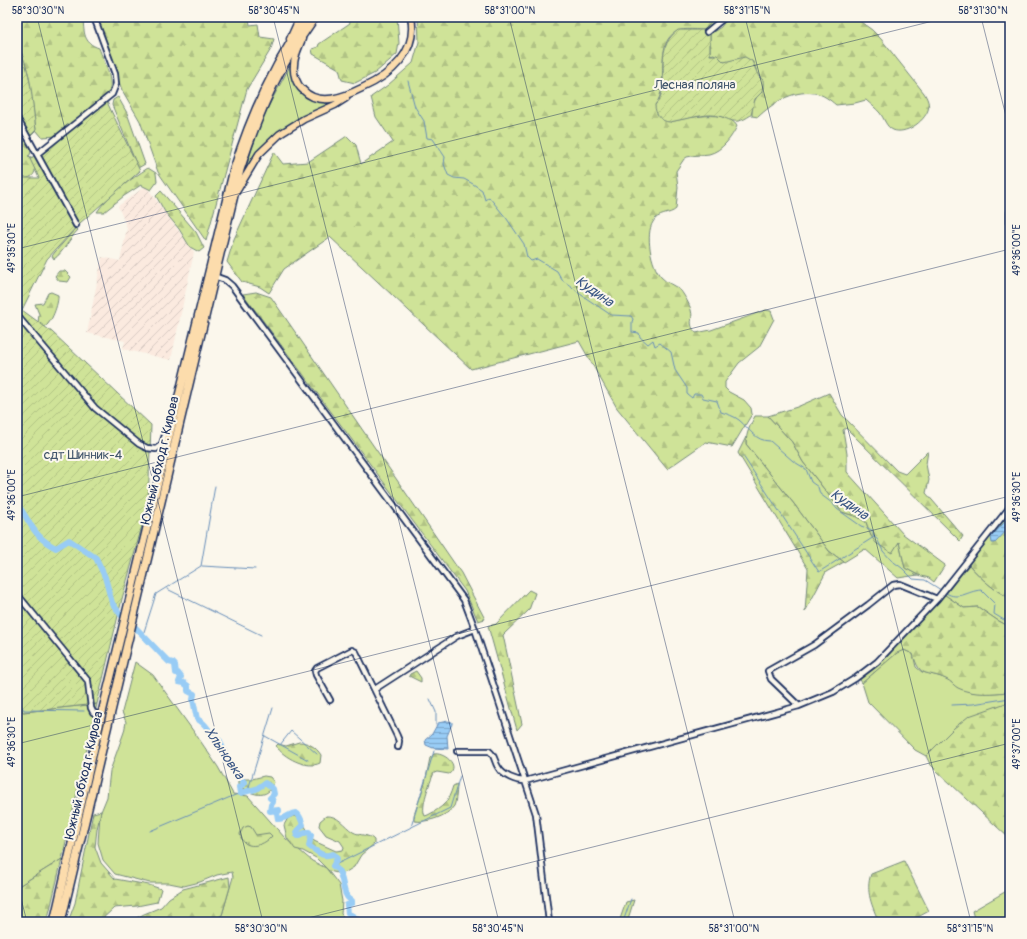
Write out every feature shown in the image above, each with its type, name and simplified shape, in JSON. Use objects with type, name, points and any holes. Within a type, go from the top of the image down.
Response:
[{"type":"highway","name":"Южный обход г. Кирова","points":[[54,922],[101,717],[234,169],[254,111],[276,66],[307,17]]},
{"type":"highway","name":"Южный обход г. Кирова","points":[[61,922],[214,276],[247,147],[262,109],[284,63],[315,17]]},
{"type":"main road","points":[[288,46],[300,17]]},
{"type":"main road","points":[[234,197],[259,154],[280,134],[304,119],[384,77],[400,63],[411,40],[411,17]]},
{"type":"main road","points":[[304,34],[296,54],[294,66],[296,80],[300,87],[311,96],[321,99],[336,98],[354,92]]},
{"type":"street","points":[[37,154],[112,94],[115,88],[115,74],[94,17]]},
{"type":"street","points":[[707,32],[725,17]]},
{"type":"street","points":[[17,118],[76,226]]},
{"type":"street","points":[[1010,213],[1010,222]]},
{"type":"street","points":[[214,276],[228,282],[464,600],[526,780],[536,814],[549,922]]},
{"type":"street","points":[[20,318],[95,408],[139,444],[147,448],[156,449],[162,444],[168,426],[172,423]]},
{"type":"street","points":[[457,751],[489,751],[494,756],[498,768],[501,771],[510,778],[516,780],[526,780],[799,706],[833,692],[856,678],[877,662],[937,599],[1010,507]]},
{"type":"street","points":[[799,706],[771,679],[768,671],[814,645],[868,605],[893,584],[900,584],[937,599]]},
{"type":"street","points":[[17,594],[88,680],[92,712],[101,717]]},
{"type":"street","points":[[375,689],[457,636],[475,629]]},
{"type":"street","points":[[330,700],[315,671],[317,668],[352,650],[356,652],[375,689],[399,741],[398,747]]},
{"type":"shaded area","points":[[146,186],[194,252],[171,360],[123,349],[125,341],[87,333],[102,257],[120,261],[127,228],[118,206]]},
{"type":"green space","points":[[17,17],[83,17],[85,36],[90,43],[99,48],[106,65],[110,78],[110,90],[108,96],[58,136],[42,137],[36,130],[29,76],[22,54],[17,45]]},
{"type":"green space","points":[[95,17],[251,17],[249,18],[250,25],[258,24],[260,37],[274,39],[271,49],[247,89],[206,241],[158,172],[140,121],[122,90]]},
{"type":"green space","points":[[348,17],[397,17],[399,43],[397,54],[375,73],[355,83],[342,80],[339,69],[313,54],[312,49],[318,47],[319,44],[350,23]]},
{"type":"green space","points":[[418,17],[721,17],[706,30],[680,30],[670,36],[666,44],[664,54],[660,97],[655,105],[670,122],[686,118],[715,116],[732,120],[737,126],[729,139],[718,150],[709,154],[690,156],[684,159],[676,171],[678,187],[676,209],[655,219],[649,234],[649,242],[652,258],[657,272],[663,279],[681,291],[688,303],[692,313],[691,324],[696,333],[711,330],[766,310],[771,311],[774,319],[759,347],[739,363],[725,382],[725,388],[729,392],[744,400],[751,408],[752,414],[732,447],[706,442],[667,469],[617,408],[579,341],[471,369],[330,237],[284,269],[269,293],[260,287],[242,282],[227,262],[234,239],[274,152],[283,164],[308,162],[347,136],[356,145],[361,164],[393,142],[376,117],[371,97],[388,85],[413,63],[419,42]]},
{"type":"green space","points":[[728,17],[854,17],[872,30],[881,39],[924,93],[929,108],[926,115],[914,126],[903,131],[898,131],[889,127],[877,109],[866,100],[836,105],[820,95],[806,93],[783,99],[758,117],[752,116],[753,104],[762,91],[763,84],[752,61],[724,62],[714,54],[710,55],[710,34],[721,27]]},
{"type":"green space","name":"Лесная поляна","points":[[678,30],[706,30],[710,34],[710,55],[717,55],[724,62],[745,57],[752,61],[759,77],[763,80],[763,85],[762,92],[755,99],[751,115],[739,121],[710,115],[667,122],[659,117],[655,105],[663,88],[663,57],[665,47],[670,38]]},
{"type":"green space","points":[[17,45],[29,75],[36,130],[20,146],[17,147]]},
{"type":"green space","points":[[290,66],[291,74],[296,87],[300,92],[311,100],[326,103],[325,106],[299,118],[278,132],[260,149],[244,174],[257,132],[268,107]]},
{"type":"green space","points":[[118,97],[127,113],[145,164],[138,168],[112,105],[113,100]]},
{"type":"green space","name":"сдт Шинник-4","points":[[106,100],[140,171],[80,223],[47,259],[22,310],[52,332],[151,425],[148,504],[122,599],[97,704],[23,712],[17,701],[17,178],[39,178],[30,159]]},
{"type":"green space","points":[[26,139],[31,148],[31,153],[28,156],[34,158],[35,172],[31,177],[17,179],[17,142]]},
{"type":"green space","points":[[148,168],[156,173],[157,182],[151,190],[141,185],[104,212],[97,212],[113,194],[127,182]]},
{"type":"green space","points":[[161,191],[196,232],[204,248],[199,252],[190,247],[179,229],[165,212],[156,196]]},
{"type":"green space","points":[[76,228],[78,230],[54,259],[52,256]]},
{"type":"green space","points":[[59,271],[65,271],[71,277],[68,282],[59,281],[55,276]]},
{"type":"green space","points":[[51,292],[58,295],[58,299],[52,318],[44,327],[38,323],[39,314],[35,304],[43,303],[48,293]]},
{"type":"green space","points":[[256,292],[271,297],[461,573],[485,619],[478,621],[465,591],[243,294]]},
{"type":"green space","points":[[829,393],[842,415],[897,471],[905,474],[928,451],[926,464],[929,480],[926,493],[963,536],[960,541],[846,428],[843,430],[847,454],[847,472],[903,534],[945,565],[934,582],[929,578],[918,575],[905,568],[899,542],[892,553],[876,543],[871,536],[866,522],[858,517],[842,512],[803,462],[792,442],[768,416],[797,407]]},
{"type":"green space","points":[[755,416],[768,416],[792,442],[803,462],[842,512],[858,517],[866,522],[871,536],[891,552],[899,542],[905,568],[918,575],[898,578],[865,549],[844,562],[829,551],[746,444],[750,426]]},
{"type":"green space","points":[[746,437],[746,444],[829,551],[844,562],[826,572],[805,612],[808,569],[738,453]]},
{"type":"green space","points":[[1010,510],[1010,598],[988,584],[969,565]]},
{"type":"green space","points":[[969,565],[988,584],[1010,598],[1010,627],[978,607],[964,608],[945,595]]},
{"type":"green space","points":[[529,590],[535,593],[529,610],[503,635],[522,724],[517,730],[488,626],[496,624]]},
{"type":"green space","points":[[945,595],[964,608],[978,607],[1010,627],[1010,692],[984,693],[964,691],[946,679],[921,671],[913,654],[904,650],[897,653],[862,683],[859,678],[879,664]]},
{"type":"green space","points":[[904,650],[913,654],[916,667],[922,672],[949,680],[957,687],[990,693],[1010,692],[1010,703],[989,710],[954,728],[926,756],[915,750],[868,702],[862,683],[897,652]]},
{"type":"green space","points":[[135,662],[153,675],[218,767],[233,794],[248,796],[285,838],[312,861],[326,868],[339,885],[342,901],[341,914],[348,922],[210,922],[222,915],[233,877],[232,872],[217,875],[200,882],[184,886],[169,883],[150,883],[115,874],[103,860],[98,843],[100,814],[107,797],[110,771],[124,732],[126,722],[122,712]]},
{"type":"green space","points":[[416,671],[421,678],[421,682],[409,676]]},
{"type":"green space","points":[[17,701],[23,712],[97,704],[62,859],[17,887]]},
{"type":"green space","points":[[1006,703],[1010,703],[1010,839],[937,771],[930,764],[926,756],[954,728],[969,716]]},
{"type":"green space","points":[[299,742],[309,744],[317,750],[321,755],[320,763],[315,765],[302,764],[284,754],[276,746],[278,744],[286,746]]},
{"type":"green space","points":[[434,754],[446,757],[452,763],[453,767],[449,774],[434,773],[425,801],[425,816],[438,809],[447,801],[453,786],[457,784],[455,804],[451,810],[441,816],[430,820],[414,821],[414,815],[425,783],[430,758]]},
{"type":"green space","points":[[264,776],[270,777],[274,782],[268,792],[263,794],[253,793],[238,785],[238,781],[240,779],[252,779]]},
{"type":"green space","points":[[101,811],[95,847],[101,863],[115,879],[149,885],[161,889],[157,902],[114,908],[99,922],[68,922],[75,903],[93,813]]},
{"type":"green space","points":[[294,816],[300,818],[314,841],[336,851],[343,850],[344,847],[340,841],[326,835],[319,826],[320,821],[326,816],[334,817],[353,832],[372,838],[374,840],[374,844],[361,855],[354,867],[346,872],[341,874],[329,871],[316,858],[303,851],[295,849],[287,838],[284,825],[288,818]]},
{"type":"green space","points":[[248,826],[251,827],[256,835],[269,833],[272,836],[264,843],[259,845],[249,845],[245,843],[240,834],[243,828]]},
{"type":"green space","points":[[62,859],[47,922],[17,922],[17,887]]},
{"type":"green space","points":[[904,861],[929,911],[909,922],[879,922],[869,892],[869,880],[871,874]]},
{"type":"green space","points":[[229,877],[230,887],[222,915],[210,922],[129,922],[161,907],[169,898],[183,889]]},
{"type":"green space","points":[[1010,889],[1010,922],[975,922],[972,911]]},
{"type":"green space","points":[[634,900],[627,922],[619,922],[626,902]]},
{"type":"water","points":[[1010,516],[1009,528],[995,543],[992,543],[991,537]]},
{"type":"water","points":[[448,721],[452,722],[452,724],[447,736],[448,749],[433,748],[426,745],[425,740],[432,734],[438,723]]},
{"type":"waterway","name":"Кудина","points":[[408,81],[415,107],[424,121],[427,138],[433,139],[445,157],[444,164],[448,175],[454,178],[464,179],[482,190],[485,200],[489,197],[507,219],[524,244],[527,257],[531,261],[537,259],[557,271],[562,280],[611,315],[631,316],[633,319],[632,332],[639,333],[640,337],[648,344],[653,340],[655,346],[660,343],[671,352],[675,370],[687,388],[687,394],[692,398],[694,394],[701,394],[703,398],[717,401],[721,412],[730,415],[743,423],[756,437],[770,441],[793,461],[806,469],[811,482],[818,487],[820,494],[837,509],[861,526],[872,530],[874,537],[877,539],[883,551],[891,560],[913,579],[925,580],[941,590]]},
{"type":"waterway","points":[[743,456],[819,572],[874,537]]},
{"type":"waterway","points":[[143,635],[156,594],[201,566],[215,486]]},
{"type":"waterway","name":"Хлыновка","points":[[17,504],[33,529],[48,544],[56,548],[69,540],[96,558],[105,577],[112,603],[124,619]]},
{"type":"waterway","points":[[202,566],[255,569]]},
{"type":"waterway","points":[[167,589],[261,635]]},
{"type":"waterway","name":"Кудина","points":[[946,593],[959,596],[981,590],[995,604],[994,614],[1004,620],[1010,618]]},
{"type":"waterway","name":"Хлыновка","points":[[136,628],[169,662],[175,665],[176,673],[178,673],[181,677],[179,682],[188,686],[188,691],[194,694],[193,700],[197,719],[201,721],[213,736],[220,741],[230,764],[236,774],[245,783],[239,787],[240,793],[256,789],[265,783],[273,789],[274,794],[270,798],[273,802],[270,811],[279,810],[277,813],[278,819],[293,813],[298,814],[303,825],[296,832],[297,836],[309,832],[311,835],[309,846],[323,855],[333,854],[336,856],[337,859],[333,866],[338,870],[342,878],[346,895],[352,901],[352,903],[347,905],[348,913],[356,918],[357,922]]},
{"type":"waterway","points":[[17,698],[24,710],[84,711]]},
{"type":"waterway","points":[[952,705],[973,704],[1010,698]]},
{"type":"waterway","points":[[430,699],[436,712],[436,725]]},
{"type":"waterway","points":[[248,790],[273,708]]},
{"type":"waterway","points":[[280,745],[291,731],[317,754]]},
{"type":"waterway","points":[[265,736],[308,760]]},
{"type":"waterway","points":[[411,827],[434,751]]},
{"type":"waterway","points":[[333,866],[450,808],[460,776]]},
{"type":"waterway","points":[[150,831],[240,793]]},
{"type":"waterway","points":[[623,922],[631,899]]}]
